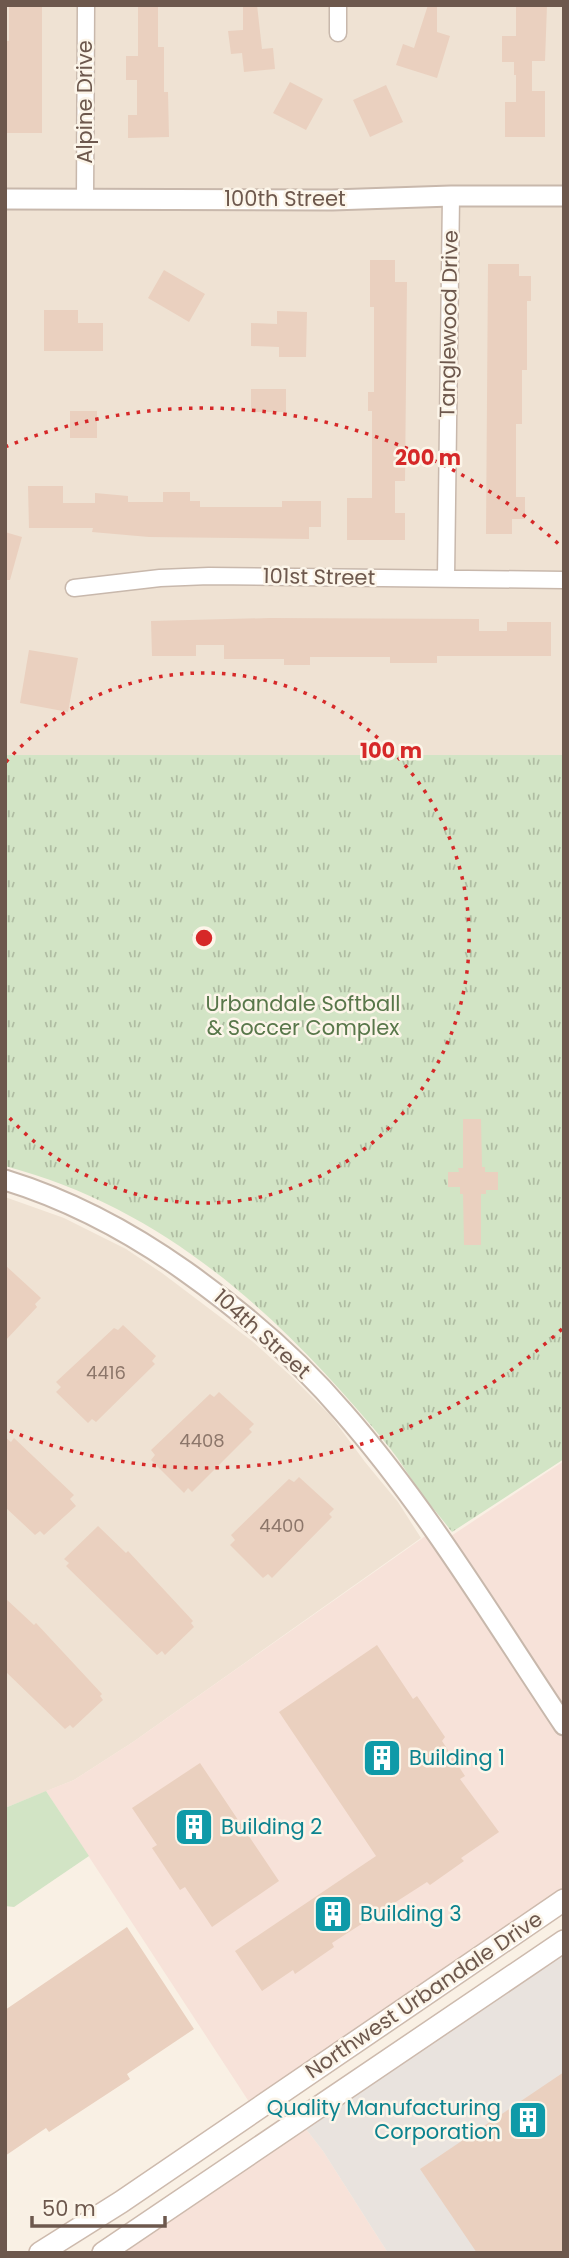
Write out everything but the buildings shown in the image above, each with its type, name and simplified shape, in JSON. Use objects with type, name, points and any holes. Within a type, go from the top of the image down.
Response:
[{"type":"main road","name":"Northwest Urbandale Drive","points":[[40,2253],[121,2202],[564,1900]]},
{"type":"main road","name":"Northwest Urbandale Drive","points":[[103,2253],[564,1941]]},
{"type":"street","name":"Alpine Drive","points":[[85,199],[86,5]]},
{"type":"street","points":[[338,5],[338,33]]},
{"type":"street","name":"Tanglewood Drive","points":[[446,578],[450,196]]},
{"type":"street","name":"100th Street","points":[[5,199],[332,200],[564,196]]},
{"type":"street","name":"101st Street","points":[[74,588],[160,578],[209,576],[564,580]]},
{"type":"street","name":"104th Street","points":[[5,1180],[56,1200],[133,1236],[214,1291],[265,1333],[342,1411],[379,1455],[456,1563],[564,1725]]},
{"type":"shaded area","points":[[5,5],[564,5],[564,755],[5,755]]},
{"type":"shaded area","points":[[5,1197],[64,1218],[126,1249],[252,1341],[331,1416],[398,1502],[421,1538],[133,1742],[74,1780],[5,1808]]},
{"type":"shaded area","points":[[564,1461],[564,1900],[255,2111],[46,1791],[74,1780],[133,1742],[434,1530],[456,1561],[451,1536]]},
{"type":"shaded area","points":[[564,1941],[564,2253],[388,2253],[323,2151],[299,2120]]},
{"type":"shaded area","points":[[299,2120],[323,2151],[388,2253],[103,2253]]},
{"type":"green space","name":"Urbandale Softball & Soccer Complex","points":[[5,755],[564,755],[564,1459],[452,1532],[389,1447],[349,1400],[265,1314],[219,1275],[171,1240],[119,1210],[64,1185],[5,1166]]},
{"type":"green space","points":[[46,1791],[89,1856],[14,1907],[5,1906],[5,1808]]},
{"type":"place","name":"Building 1","points":[[382,1758]]},
{"type":"place","name":"Building 2","points":[[194,1827]]},
{"type":"place","name":"Building 3","points":[[333,1914]]},
{"type":"place","name":"Quality Manufacturing Corporation","points":[[528,2120]]}]
